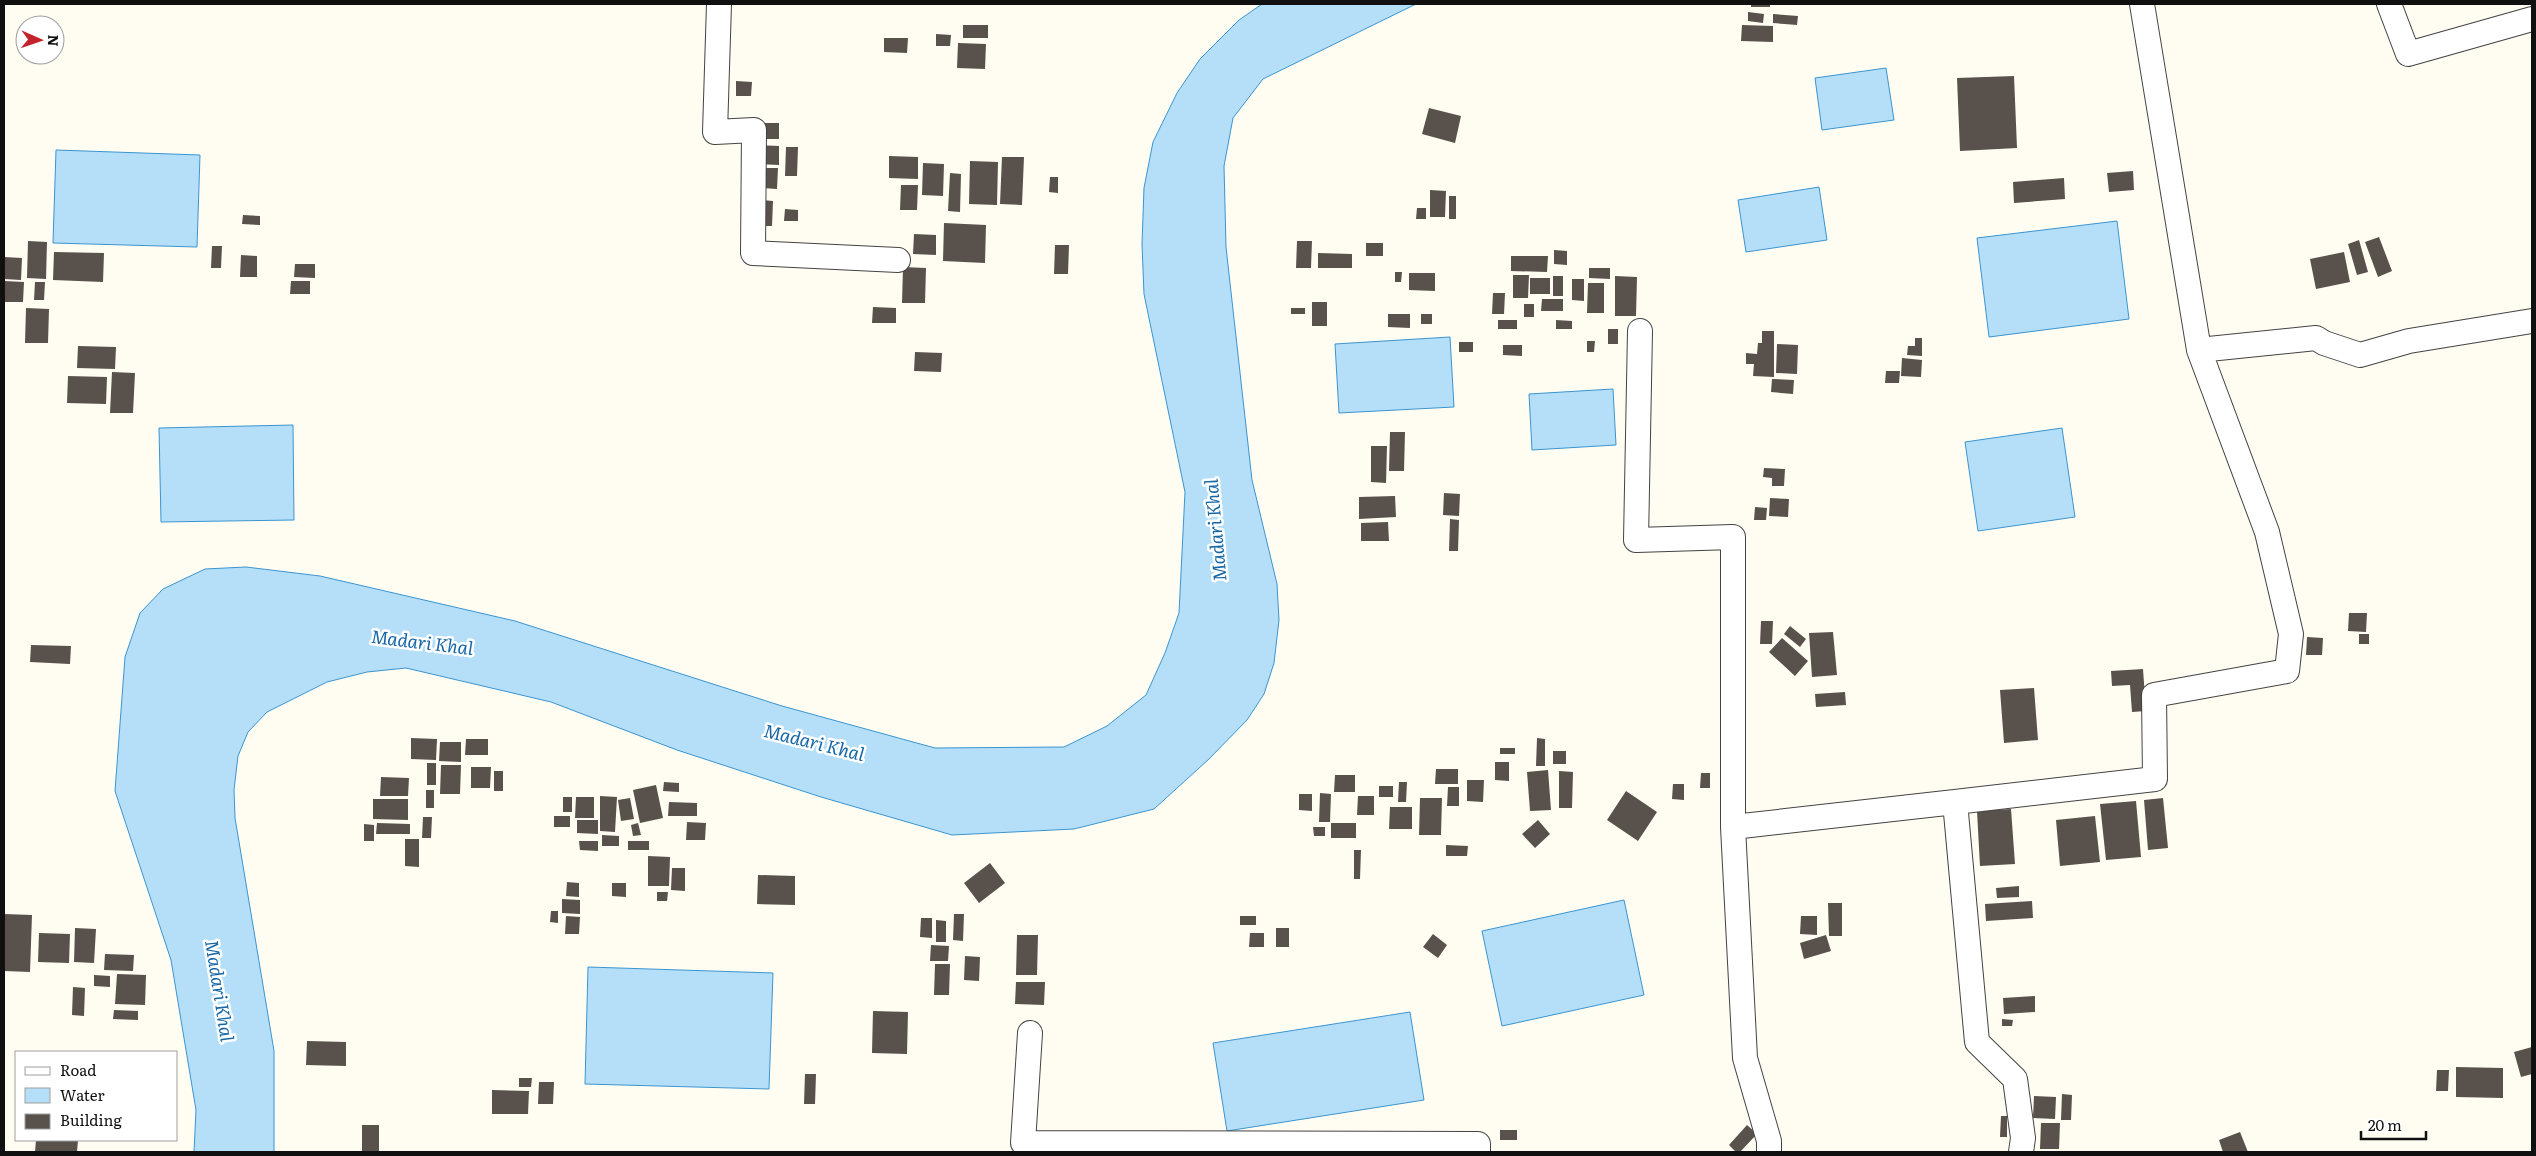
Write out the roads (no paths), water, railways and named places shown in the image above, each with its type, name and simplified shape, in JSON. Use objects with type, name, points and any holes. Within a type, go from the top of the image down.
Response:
[{"type":"street","points":[[718,4],[715,132],[754,130],[753,253],[898,260]]},
{"type":"street","points":[[1733,827],[2155,779],[2154,695],[2287,671],[2291,634],[2267,532],[2199,350],[2142,4]]},
{"type":"street","points":[[2389,4],[2408,54],[2532,19]]},
{"type":"street","points":[[2199,350],[2316,338],[2324,343],[2360,355],[2434,336],[2532,321]]},
{"type":"street","points":[[1640,331],[1636,540],[1733,537],[1733,827],[1745,1058],[1769,1141],[1769,1152]]},
{"type":"street","points":[[1955,802],[1977,1042],[2015,1079],[2023,1138],[2021,1152]]},
{"type":"street","points":[[1030,1033],[1023,1143],[1478,1144],[1478,1152]]},
{"type":"water","name":"Madari Khal","points":[[1262,4],[1416,4],[1263,79],[1233,118],[1224,166],[1226,247],[1252,480],[1277,584],[1279,620],[1274,663],[1264,694],[1247,720],[1209,759],[1154,809],[1074,829],[952,835],[821,797],[677,750],[551,702],[406,668],[367,672],[327,682],[267,712],[248,732],[238,756],[234,790],[235,818],[274,1051],[274,1152],[194,1152],[196,1110],[171,960],[115,791],[125,657],[140,613],[163,589],[205,569],[246,567],[320,576],[515,621],[782,706],[935,748],[1064,747],[1107,726],[1146,695],[1165,653],[1179,613],[1185,492],[1144,294],[1142,244],[1144,188],[1153,142],[1177,93],[1200,59],[1239,20]]},
{"type":"water","points":[[1886,68],[1894,120],[1822,130],[1815,78]]},
{"type":"water","points":[[56,150],[200,155],[197,247],[53,243]]},
{"type":"water","points":[[1819,187],[1827,240],[1746,252],[1738,200]]},
{"type":"water","points":[[2117,221],[2129,319],[1989,337],[1977,238]]},
{"type":"water","points":[[1450,337],[1454,407],[1339,413],[1335,344]]},
{"type":"water","points":[[1613,389],[1616,445],[1532,450],[1529,394]]},
{"type":"water","points":[[293,425],[294,520],[161,522],[159,428]]},
{"type":"water","points":[[2062,428],[2075,517],[1978,531],[1965,442]]},
{"type":"water","points":[[1624,900],[1644,995],[1502,1026],[1482,931]]},
{"type":"water","points":[[588,967],[773,973],[769,1089],[585,1084]]},
{"type":"water","points":[[1410,1012],[1424,1100],[1227,1131],[1213,1043]]}]
